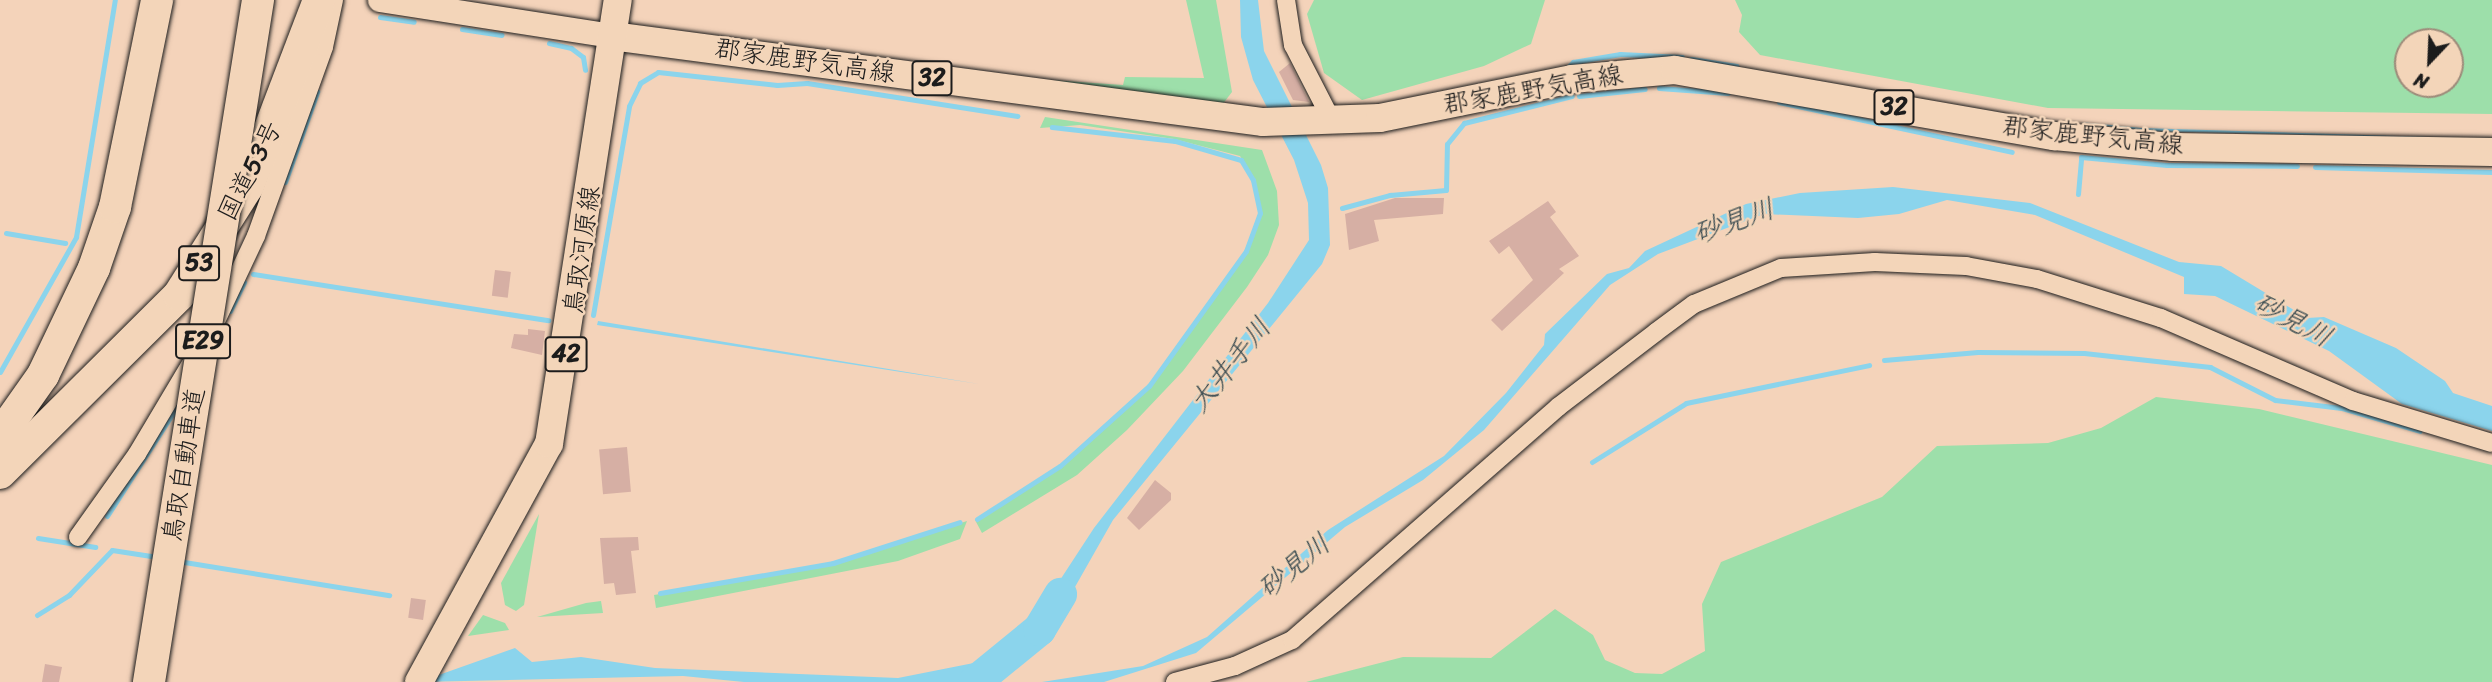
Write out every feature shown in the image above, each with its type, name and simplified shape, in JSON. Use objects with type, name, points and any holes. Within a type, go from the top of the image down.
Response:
[{"type":"highway","points":[[0,436],[43,375],[94,268],[118,194],[157,0]]},
{"type":"highway","name":"鳥取自動車道","points":[[138,682],[245,0]]},
{"type":"highway","name":"鳥取自動車道","points":[[149,682],[258,0]]},
{"type":"highway","name":"国道53号","points":[[0,473],[179,295],[248,186],[319,0]]},
{"type":"main road","points":[[611,37],[618,0]]},
{"type":"main road","name":"郡家鹿野気高線","points":[[611,37],[1263,122],[1380,118],[1572,79],[1675,70],[2054,136],[2173,147],[2492,152]]},
{"type":"main road","name":"鳥取河原線","points":[[419,682],[442,647],[550,444],[611,37]]},
{"type":"street","points":[[78,537],[137,454],[220,314],[256,236],[296,126],[334,0]]},
{"type":"street","points":[[380,0],[611,37]]},
{"type":"street","points":[[1286,0],[1293,45],[1332,121]]},
{"type":"street","points":[[1175,682],[1235,666],[1292,640],[1558,407],[1656,332],[1694,304],[1781,268],[1901,263],[1966,266],[2037,279],[2161,318],[2353,401],[2492,443]]},
{"type":"green space","points":[[1186,0],[1216,0],[1232,92],[1222,105],[1050,80],[1123,85],[1125,77],[1204,78]]},
{"type":"green space","points":[[1314,0],[1545,0],[1531,44],[1484,66],[1362,100],[1324,73],[1307,14]]},
{"type":"green space","points":[[1735,0],[2492,0],[2492,114],[2048,108],[1760,55],[1739,32],[1742,15]]},
{"type":"green space","points":[[1045,117],[1262,150],[1277,191],[1279,225],[1268,255],[1247,287],[1183,371],[1127,430],[1077,475],[982,533],[975,520],[1061,466],[1148,387],[1248,251],[1262,212],[1253,176],[1240,156],[1174,139],[1080,125],[1040,128]]},
{"type":"green space","points":[[2156,397],[2259,409],[2492,465],[2492,682],[1306,682],[1403,657],[1491,658],[1555,609],[1593,635],[1605,660],[1635,673],[1662,674],[1705,651],[1702,604],[1721,562],[1882,497],[1937,446],[2048,443],[2101,428]]},
{"type":"green space","points":[[539,514],[524,605],[516,611],[505,605],[501,583]]},
{"type":"green space","points":[[967,521],[960,539],[898,561],[656,608],[654,595],[834,564]]},
{"type":"green space","points":[[601,601],[603,613],[537,617],[586,603]]},
{"type":"green space","points":[[483,615],[505,623],[509,630],[468,636]]},
{"type":"water","points":[[1240,0],[1258,0],[1264,51],[1321,165],[1328,188],[1330,245],[1322,264],[1113,520],[1046,638],[1030,626],[1094,528],[1268,303],[1309,240],[1308,203],[1294,160],[1253,80],[1241,37]]},
{"type":"water","points":[[2080,122],[2141,128],[2492,139],[2142,131]]},
{"type":"water","name":"砂見川","points":[[1893,187],[2030,203],[2179,262],[2221,266],[2307,318],[2324,317],[2396,348],[2445,381],[2453,393],[2492,406],[2492,431],[2402,404],[2329,351],[2215,296],[2184,294],[2184,277],[2035,215],[1947,200],[1899,214],[1858,218],[1764,214],[1658,254],[1610,285],[1484,430],[1423,480],[1345,527],[1196,653],[1104,682],[1042,682],[1143,666],[1207,637],[1328,530],[1444,456],[1506,393],[1544,345],[1545,334],[1607,274],[1629,268],[1645,251],[1746,204],[1800,193]]},
{"type":"water","points":[[598,321],[979,384],[597,325]]},
{"type":"water","points":[[515,648],[532,662],[581,657],[655,668],[898,678],[1009,656],[996,682],[744,682],[683,676],[419,682]]},
{"type":"building","points":[[1290,63],[1309,102],[1293,100],[1279,72]]},
{"type":"building","points":[[1395,198],[1444,198],[1443,214],[1374,220],[1379,241],[1349,250],[1345,214]]},
{"type":"building","points":[[1548,201],[1556,212],[1550,217],[1579,256],[1559,269],[1564,273],[1502,331],[1491,320],[1533,280],[1509,246],[1499,254],[1489,241]]},
{"type":"building","points":[[495,270],[511,272],[508,298],[492,296]]},
{"type":"building","points":[[528,329],[545,331],[542,355],[511,348],[514,334],[528,335]]},
{"type":"building","points":[[627,447],[631,492],[603,494],[599,449]]},
{"type":"building","points":[[1155,480],[1171,493],[1171,500],[1139,530],[1127,518]]},
{"type":"building","points":[[638,537],[639,550],[631,551],[636,593],[616,595],[614,583],[604,584],[600,538]]},
{"type":"building","points":[[411,598],[426,600],[423,620],[408,618]]},
{"type":"building","points":[[45,664],[62,667],[59,682],[42,682]]},
{"type":"waterway","points":[[0,372],[76,237],[115,0]]},
{"type":"waterway","points":[[380,17],[414,22]]},
{"type":"waterway","points":[[462,29],[502,35]]},
{"type":"waterway","points":[[549,43],[571,48],[583,57],[585,70]]},
{"type":"waterway","points":[[1566,69],[1573,62],[1620,54],[1682,57]]},
{"type":"waterway","points":[[1691,59],[1736,66]]},
{"type":"waterway","points":[[593,315],[629,106],[640,83],[658,72],[777,85],[807,83],[1017,116]]},
{"type":"waterway","points":[[1659,88],[1728,93]]},
{"type":"waterway","points":[[1579,96],[1645,89]]},
{"type":"waterway","points":[[285,182],[317,92]]},
{"type":"waterway","points":[[1342,208],[1390,195],[1446,190],[1447,144],[1464,123],[1572,96]]},
{"type":"waterway","points":[[1779,102],[2012,152]]},
{"type":"waterway","points":[[977,519],[1060,466],[1149,386],[1246,251],[1260,213],[1253,180],[1241,160],[1175,141],[1052,127]]},
{"type":"waterway","points":[[2078,194],[2081,157],[2167,165],[2297,166]]},
{"type":"waterway","points":[[2315,167],[2492,172]]},
{"type":"waterway","points":[[6,233],[65,243]]},
{"type":"waterway","points":[[253,274],[548,320]]},
{"type":"waterway","points":[[230,311],[244,282]]},
{"type":"waterway","points":[[1884,360],[1978,352],[2084,353],[2210,367],[2275,400],[2342,408],[2420,431]]},
{"type":"waterway","points":[[1592,462],[1686,403],[1869,365]]},
{"type":"waterway","points":[[107,516],[180,402]]},
{"type":"waterway","points":[[660,593],[833,563],[960,522]]},
{"type":"waterway","points":[[38,538],[95,547]]},
{"type":"waterway","points":[[37,615],[69,595],[112,550],[157,557]]},
{"type":"waterway","points":[[178,561],[389,595]]},
{"type":"waterway","name":"大井手川","points":[[974,682],[1039,629],[1060,594]]}]
